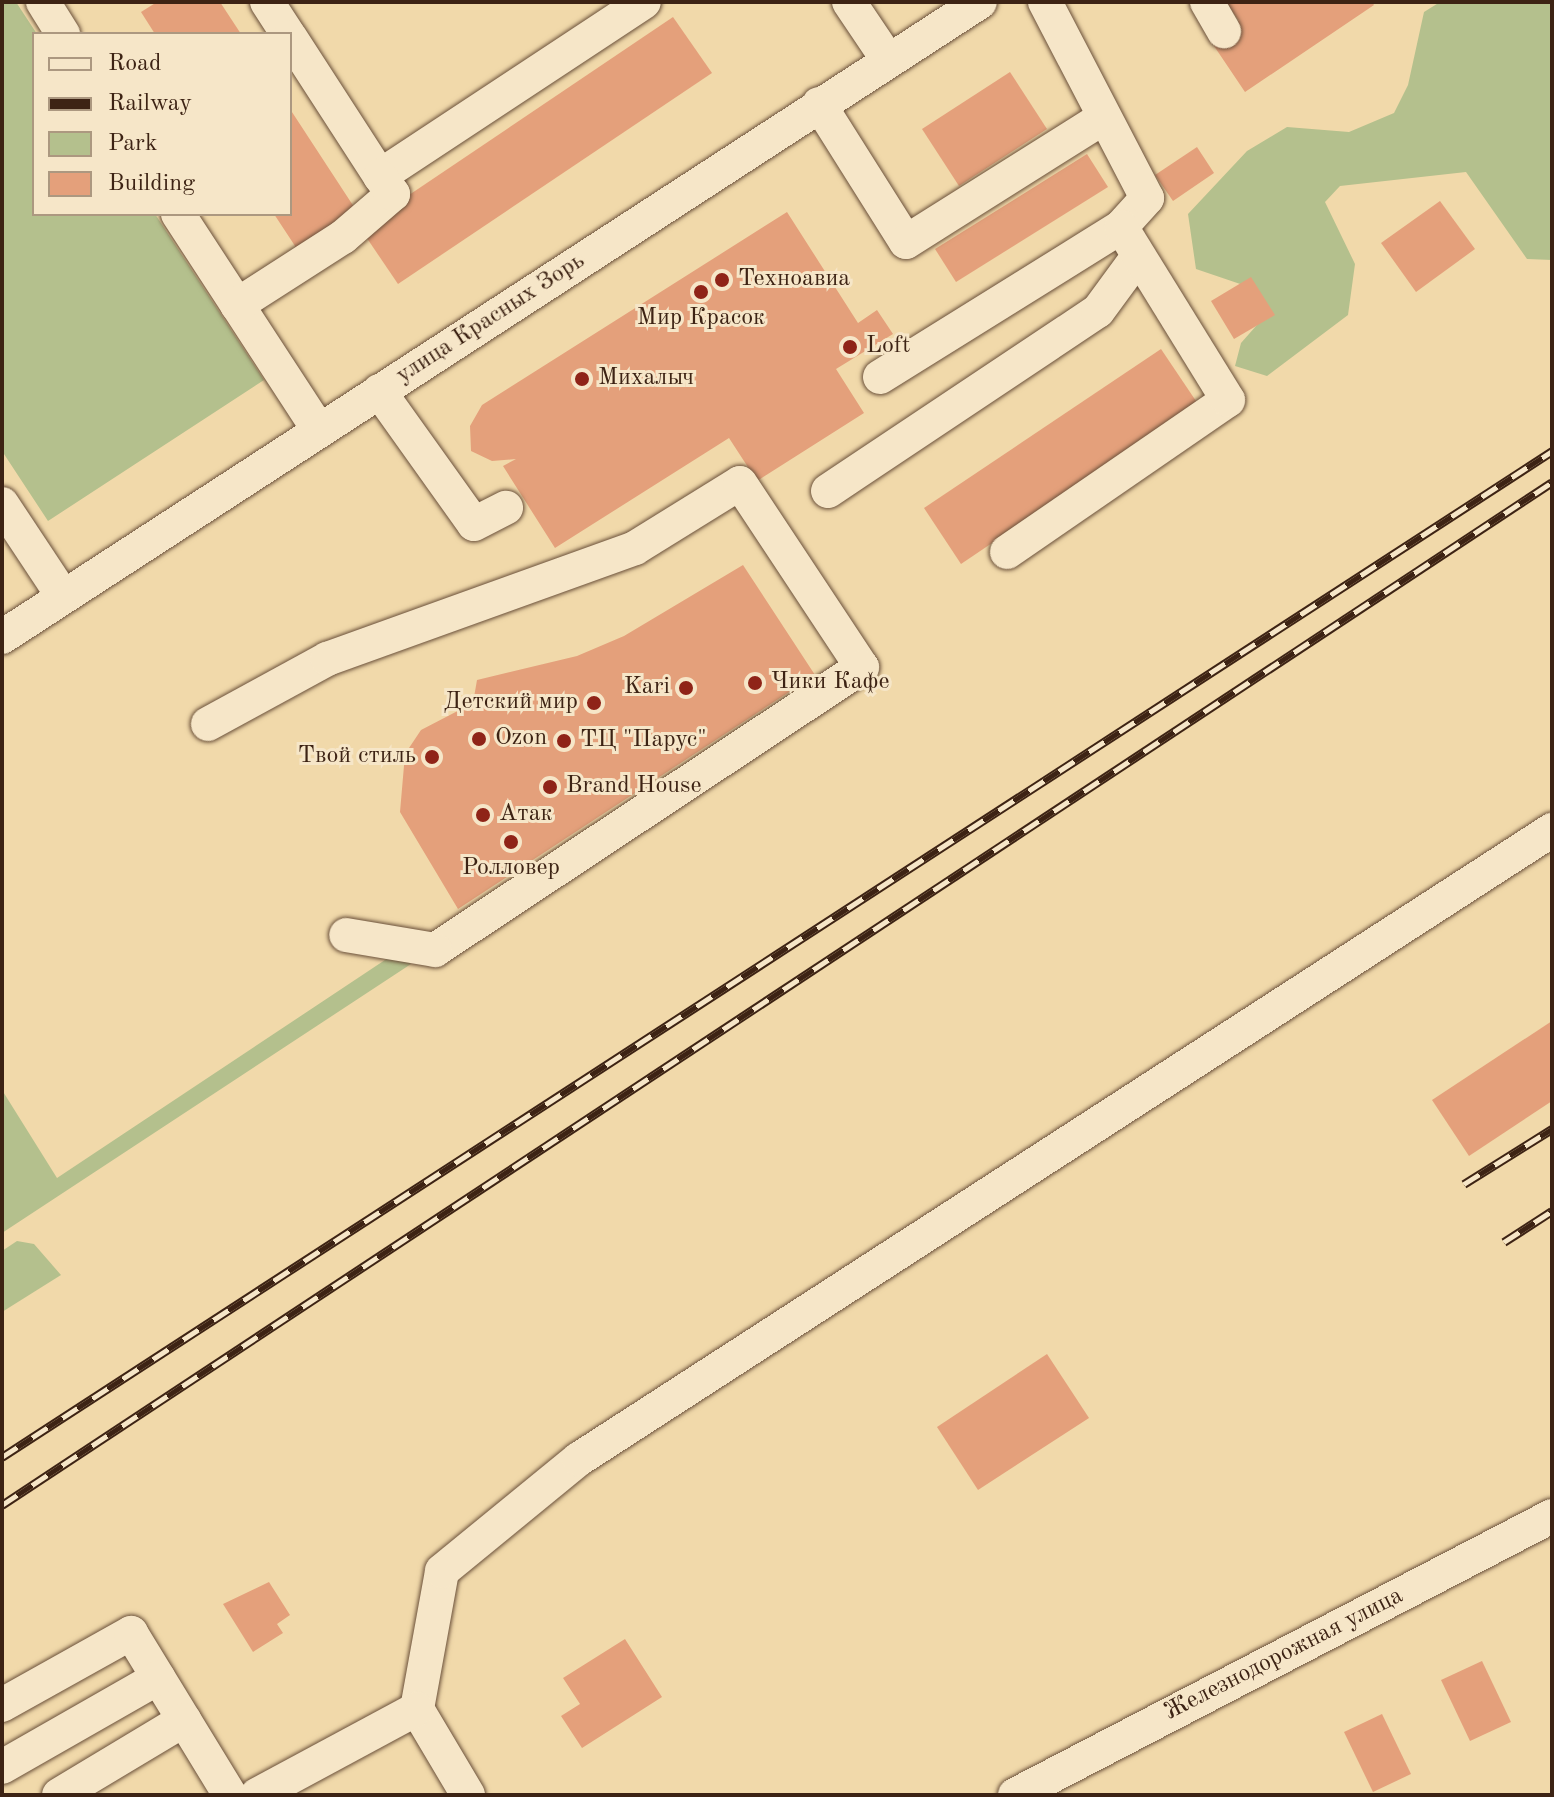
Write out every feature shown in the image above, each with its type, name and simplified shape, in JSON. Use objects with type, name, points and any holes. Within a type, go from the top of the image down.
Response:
[{"type":"street","points":[[267,2],[286,32]]},
{"type":"street","points":[[380,176],[644,2]]},
{"type":"street","points":[[849,2],[888,60]]},
{"type":"street","name":"улица Красных Зорь","points":[[2,637],[980,2]]},
{"type":"street","points":[[880,377],[1121,227],[1147,198],[1045,2]]},
{"type":"street","points":[[237,305],[343,237],[393,194],[292,41]]},
{"type":"street","points":[[819,104],[906,242],[1103,118]]},
{"type":"street","points":[[179,216],[319,430]]},
{"type":"street","points":[[1007,552],[1228,400],[1137,258],[1121,227]]},
{"type":"street","points":[[828,491],[1098,311],[1137,258]]},
{"type":"street","points":[[379,391],[474,524],[506,508]]},
{"type":"street","points":[[208,724],[327,659],[635,548],[740,483],[862,667],[435,950],[346,935]]},
{"type":"street","points":[[2,504],[63,596]]},
{"type":"street","points":[[468,1795],[417,1709],[442,1571],[579,1459],[1552,830]]},
{"type":"street","name":"Железнодорожная улица","points":[[1015,1795],[1552,1516]]},
{"type":"street","points":[[2,1705],[131,1633],[230,1795]]},
{"type":"street","points":[[2,1767],[158,1678]]},
{"type":"street","points":[[257,1795],[417,1709]]},
{"type":"street","points":[[59,1795],[184,1720]]},
{"type":"green space","points":[[2,2],[16,2],[36,32],[32,32],[32,216],[156,216],[264,380],[48,521],[2,451]]},
{"type":"green space","points":[[1440,2],[1552,2],[1552,260],[1527,259],[1466,172],[1340,186],[1325,202],[1355,264],[1348,315],[1267,376],[1235,366],[1241,343],[1264,317],[1252,288],[1196,269],[1188,214],[1247,151],[1287,127],[1349,132],[1394,113],[1408,85],[1424,12]]},
{"type":"green space","points":[[397,952],[411,964],[2,1233],[2,1090],[57,1178]]},
{"type":"green space","points":[[17,1241],[34,1244],[61,1275],[2,1312],[2,1251]]},
{"type":"building","points":[[157,2],[220,2],[240,32],[154,32],[141,12]]},
{"type":"building","points":[[1226,2],[1372,2],[1374,5],[1245,92],[1210,40],[1239,21]]},
{"type":"building","points":[[673,17],[712,73],[398,284],[360,228]]},
{"type":"building","points":[[1010,72],[1047,129],[959,186],[922,129]]},
{"type":"building","points":[[292,112],[356,210],[297,249],[275,216],[292,216]]},
{"type":"building","points":[[1197,147],[1214,173],[1173,201],[1155,175]]},
{"type":"building","points":[[1087,154],[1108,187],[956,282],[935,249]]},
{"type":"building","points":[[1440,201],[1475,249],[1416,292],[1381,243]]},
{"type":"building","points":[[787,212],[858,323],[877,310],[893,334],[836,369],[864,413],[757,481],[729,438],[555,548],[503,466],[516,459],[492,461],[471,451],[470,426],[482,405]]},
{"type":"building","points":[[1251,277],[1275,315],[1234,339],[1211,301]]},
{"type":"building","points":[[1161,349],[1198,404],[961,564],[924,508]]},
{"type":"building","name":"ТЦ \"Парус\"","points":[[743,565],[815,675],[458,909],[400,812],[405,754],[421,730],[473,703],[477,680],[577,656],[624,636]]},
{"type":"building","points":[[1552,1021],[1552,1101],[1469,1156],[1432,1100]]},
{"type":"building","points":[[1047,1354],[1089,1418],[978,1490],[937,1427]]},
{"type":"building","points":[[269,1582],[290,1615],[277,1624],[283,1633],[253,1652],[223,1604]]},
{"type":"building","points":[[625,1639],[662,1697],[582,1748],[561,1716],[580,1704],[563,1678]]},
{"type":"building","points":[[1482,1661],[1511,1722],[1470,1741],[1441,1680]]},
{"type":"building","points":[[1382,1714],[1411,1774],[1373,1792],[1344,1732]]},
{"type":"railway","points":[[2,1457],[1552,451]]},
{"type":"railway","points":[[2,1505],[1552,482]]},
{"type":"railway","points":[[1464,1184],[1552,1129]]},
{"type":"railway","points":[[1504,1242],[1552,1211]]},
{"type":"place","name":"Техноавиа","points":[[722,280]]},
{"type":"place","name":"Мир Красок","points":[[701,292]]},
{"type":"place","name":"Loft","points":[[850,347]]},
{"type":"place","name":"Михалыч","points":[[582,379]]},
{"type":"place","name":"Чики Кафе","points":[[755,683]]},
{"type":"place","name":"Kari","points":[[686,688]]},
{"type":"place","name":"Детский мир","points":[[594,703]]},
{"type":"place","name":"Ozon","points":[[479,739]]},
{"type":"place","name":"ТЦ \"Парус\"","points":[[564,741]]},
{"type":"place","name":"Твой стиль","points":[[432,757]]},
{"type":"place","name":"Brand House","points":[[550,787]]},
{"type":"place","name":"Атак","points":[[483,815]]},
{"type":"place","name":"Ролловер","points":[[511,842]]}]
